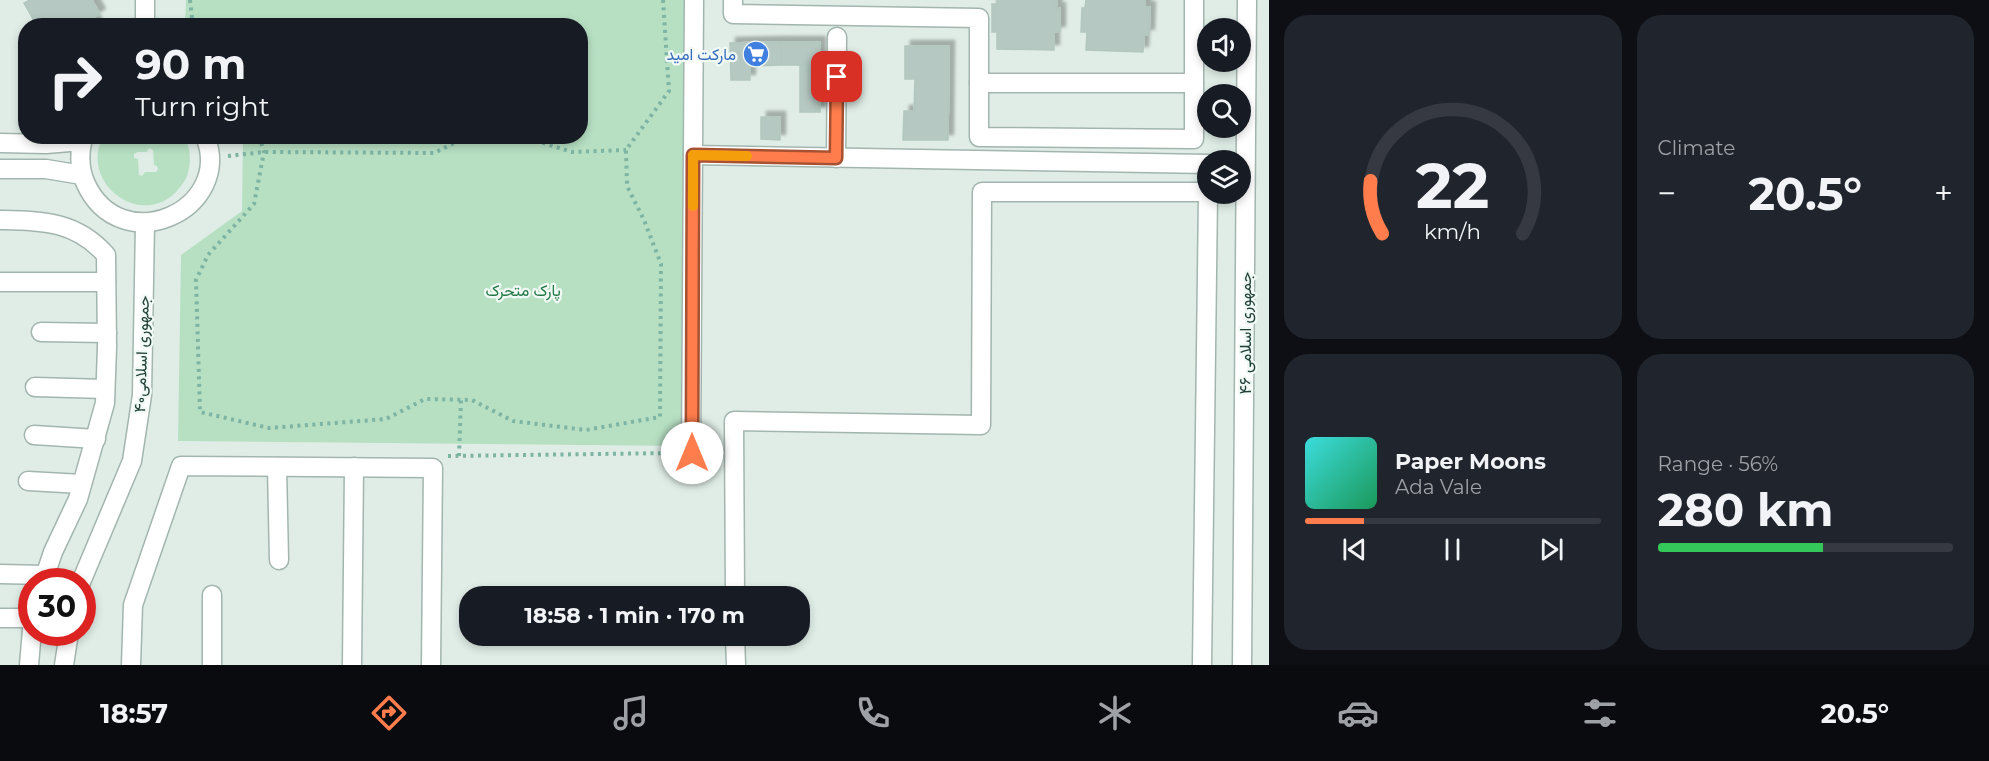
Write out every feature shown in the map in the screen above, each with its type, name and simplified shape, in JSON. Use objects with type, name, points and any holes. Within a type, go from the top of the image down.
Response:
[{"type":"street","points":[[145,0],[145,18]]},
{"type":"street","points":[[692,453],[694,0]]},
{"type":"street","points":[[733,0],[733,14],[979,18],[979,136],[1194,139],[1194,0]]},
{"type":"street","name":"جمهوری اسلامی ۴۶","points":[[1243,150],[1247,0]]},
{"type":"street","points":[[836,158],[837,37]]},
{"type":"street","points":[[979,83],[1194,83]]},
{"type":"street","points":[[0,143],[18,143]]},
{"type":"street","points":[[82,144],[80,158],[82,175],[99,204],[128,220],[145,223],[161,221],[177,214],[201,191],[207,175],[209,159],[206,144]]},
{"type":"street","points":[[693,155],[1197,164]]},
{"type":"street","points":[[0,169],[46,169],[82,175]]},
{"type":"street","points":[[735,586],[734,421],[981,425],[982,192],[1197,193]]},
{"type":"street","points":[[1202,665],[1208,204]]},
{"type":"street","name":"جمهوری اسلامی ۴۶","points":[[1242,665],[1243,204]]},
{"type":"street","points":[[0,220],[43,221],[70,228],[96,244],[106,255],[105,403],[82,484],[48,568]]},
{"type":"street","name":"جمهوری اسلامی۴۰","points":[[87,568],[132,461],[142,395],[145,223]]},
{"type":"street","points":[[0,282],[106,282]]},
{"type":"street","points":[[41,332],[107,333]]},
{"type":"street","points":[[34,387],[105,390]]},
{"type":"street","points":[[34,435],[96,439]]},
{"type":"street","points":[[132,665],[133,604],[180,466],[433,468],[430,665]]},
{"type":"street","points":[[277,467],[279,560]]},
{"type":"street","points":[[352,665],[354,467]]},
{"type":"street","points":[[28,481],[82,484]]},
{"type":"street","points":[[0,574],[18,576]]},
{"type":"street","points":[[212,595],[212,665]]},
{"type":"street","points":[[0,618],[18,618]]},
{"type":"street","points":[[29,665],[31,646]]},
{"type":"street","points":[[64,665],[67,646]]},
{"type":"street","points":[[735,646],[736,665]]},
{"type":"path","points":[[190,0],[192,18]]},
{"type":"path","points":[[262,144],[264,152],[254,204],[208,255],[196,280],[200,412],[269,428],[386,420],[425,399],[472,400],[513,421],[586,430],[660,417],[661,264],[644,220],[627,186],[626,150],[669,91],[663,0]]},
{"type":"path","points":[[209,159],[264,152],[434,153],[453,144]]},
{"type":"path","points":[[546,144],[572,152],[626,150]]},
{"type":"path","points":[[459,456],[461,400]]},
{"type":"green space","name":"پارک متحرک","points":[[186,0],[686,0],[683,446],[178,441],[181,255],[242,211],[243,144],[588,144],[588,18],[185,18]]},
{"type":"green space","points":[[101,144],[187,144],[189,148],[190,164],[186,178],[176,192],[162,202],[146,205],[131,203],[117,195],[106,184],[99,170],[98,154]],"holes":[[[149,148],[153,150],[154,165],[158,169],[156,172],[145,172],[142,176],[139,175],[138,159],[134,158],[134,154],[147,152]]]},
{"type":"building","points":[[30,0],[92,0],[100,14],[93,18],[32,18],[24,3]]},
{"type":"building","points":[[997,0],[1057,0],[1056,9],[1060,8],[1060,32],[1054,32],[1054,50],[997,49],[997,32],[992,32],[992,4],[997,4]]},
{"type":"building","points":[[1086,0],[1145,0],[1145,7],[1150,7],[1149,35],[1144,34],[1143,52],[1086,50],[1087,32],[1081,32],[1082,8],[1085,8]]},
{"type":"building","name":"مارکت امید","points":[[781,42],[781,65],[750,66],[750,80],[731,80],[730,43]]},
{"type":"building","points":[[781,42],[820,42],[820,65],[781,65]]},
{"type":"building","points":[[905,46],[949,46],[948,140],[903,140],[904,111],[914,111],[915,79],[905,79]]},
{"type":"building","points":[[800,65],[820,65],[820,112],[800,112]]},
{"type":"building","points":[[761,117],[780,117],[780,140],[761,139]]},
{"type":"slow traffic","points":[[693,206],[693,155],[747,156]]},
{"type":"place","name":"مارکت امید","points":[[756,54]]},
{"type":"route","points":[[692,453],[693,155],[836,158],[837,77]]}]
